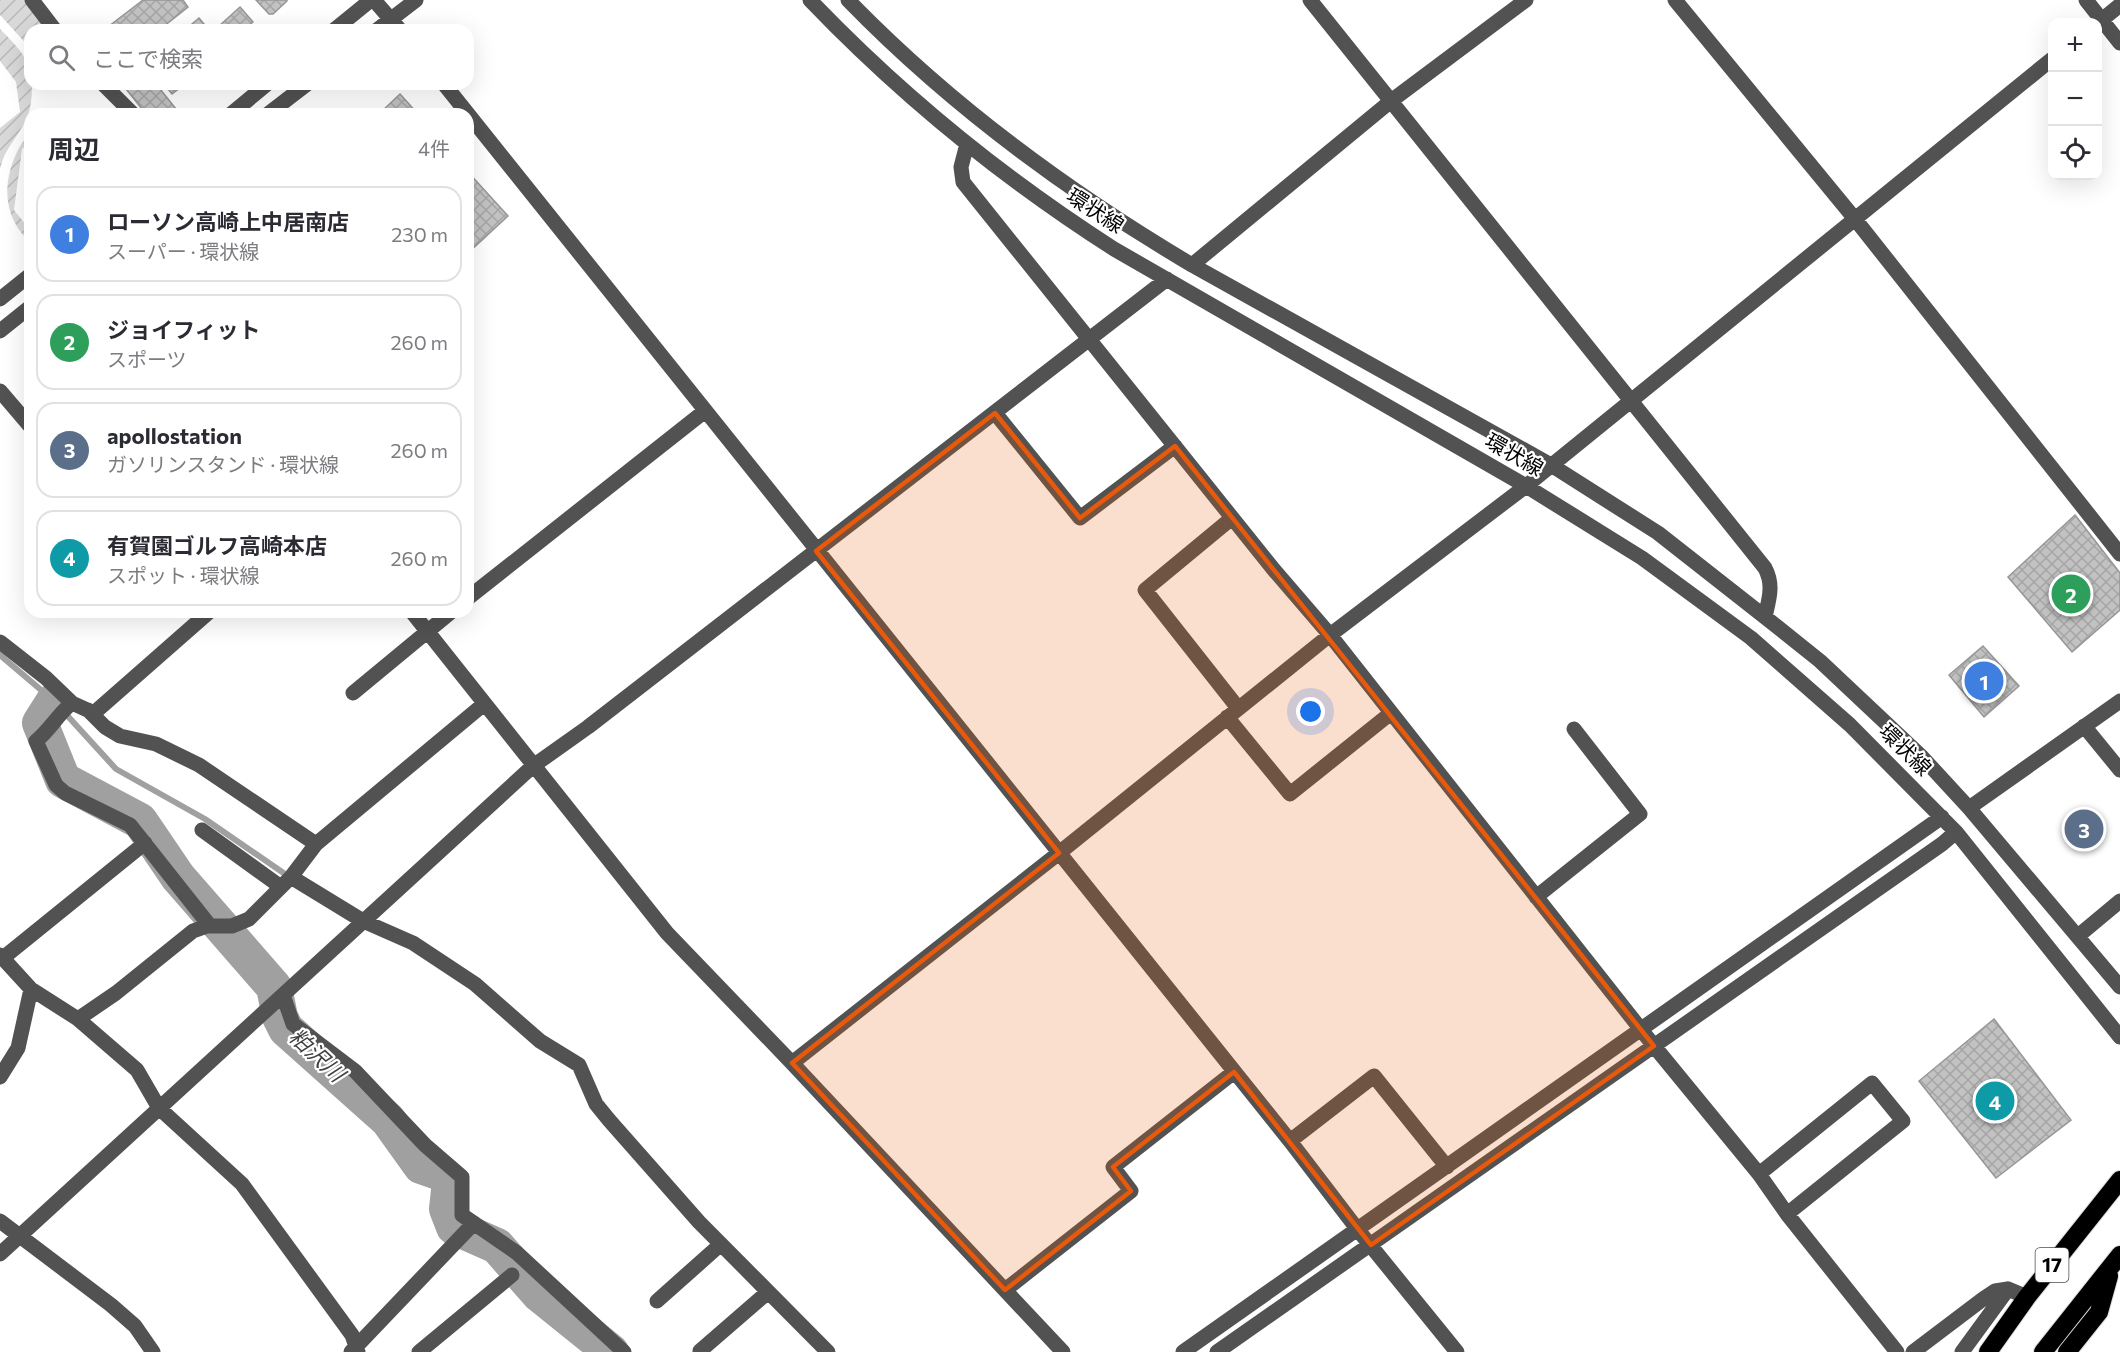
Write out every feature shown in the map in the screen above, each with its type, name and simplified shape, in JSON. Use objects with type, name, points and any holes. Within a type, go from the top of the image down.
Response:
[{"type":"highway","name":"17","points":[[1988,1352],[2027,1297],[2120,1180]]},
{"type":"highway","name":"17","points":[[2043,1352],[2116,1260]]},
{"type":"highway","points":[[2067,1352],[2098,1312],[2116,1260]]},
{"type":"street","points":[[32,0],[50,24]]},
{"type":"street","points":[[342,24],[372,0],[394,24]]},
{"type":"street","points":[[396,24],[416,0]]},
{"type":"street","name":"環状線","points":[[810,0],[856,47],[926,110],[967,144],[1063,216],[1167,279],[1526,486],[1642,558],[1751,638],[1850,725],[1956,831],[2120,1037]]},
{"type":"street","name":"環状線","points":[[848,0],[945,92],[1079,195],[1192,265],[1551,465],[1658,534],[1765,617],[1820,661],[1922,757],[1969,808],[2120,987]]},
{"type":"street","points":[[1310,0],[1765,568],[1772,590],[1765,617]]},
{"type":"street","points":[[1192,265],[1391,101],[1526,0]]},
{"type":"street","points":[[1675,0],[1855,219],[2120,554]]},
{"type":"street","points":[[2086,0],[2097,18]]},
{"type":"street","points":[[2102,19],[2120,5]]},
{"type":"street","points":[[2102,24],[2120,43]]},
{"type":"street","points":[[792,1063],[1059,853],[1330,634],[1526,486],[2048,62]]},
{"type":"street","points":[[109,90],[127,108]]},
{"type":"street","points":[[238,108],[260,90]]},
{"type":"street","points":[[276,108],[299,90]]},
{"type":"street","points":[[449,90],[463,108]]},
{"type":"street","points":[[474,122],[1457,1352]]},
{"type":"street","points":[[967,144],[961,167],[963,182],[1232,518],[1330,634],[1641,1030],[1759,1174],[1787,1214],[1897,1352]]},
{"type":"street","points":[[0,1254],[533,766],[588,727],[1167,279]]},
{"type":"street","points":[[0,299],[24,281]]},
{"type":"street","points":[[0,331],[24,312]]},
{"type":"street","points":[[0,391],[24,419]]},
{"type":"street","points":[[474,593],[705,411]]},
{"type":"street","points":[[995,413],[1080,518],[1175,446]]},
{"type":"street","points":[[1232,518],[1145,590],[1290,794],[1391,713]]},
{"type":"street","points":[[0,642],[46,678],[72,703],[94,713],[202,618]]},
{"type":"street","points":[[417,618],[667,933],[1063,1352]]},
{"type":"street","points":[[353,693],[443,618]]},
{"type":"street","points":[[1969,808],[2120,701]]},
{"type":"street","points":[[72,703],[58,715],[50,730],[36,741],[56,785],[65,793],[130,825],[210,926]]},
{"type":"street","points":[[78,1019],[116,993],[193,931],[210,926],[232,926],[249,919],[286,882],[316,844],[484,704]]},
{"type":"street","points":[[88,710],[105,727],[120,736],[156,744],[199,765],[316,844]]},
{"type":"street","points":[[2084,726],[2120,770]]},
{"type":"street","points":[[1536,897],[1640,814],[1574,729]]},
{"type":"street","points":[[1183,1352],[1942,817]]},
{"type":"street","points":[[202,830],[286,882],[363,921],[413,943],[475,984],[540,1041],[579,1065],[596,1104],[721,1244],[828,1352]]},
{"type":"street","points":[[1217,1352],[1942,844],[1956,831]]},
{"type":"street","points":[[145,843],[2,956],[31,989],[78,1019],[137,1070],[159,1108],[242,1184],[352,1335],[355,1351]]},
{"type":"street","points":[[2078,936],[2120,901]]},
{"type":"street","points":[[0,1077],[18,1048],[31,989]]},
{"type":"street","points":[[283,995],[293,1024],[355,1071],[425,1145],[462,1177],[462,1215],[517,1253],[624,1352]]},
{"type":"street","points":[[1005,1290],[1131,1191],[1113,1167],[1234,1072]]},
{"type":"street","points":[[1290,1141],[1374,1076],[1447,1167]]},
{"type":"street","points":[[1759,1174],[1872,1083],[1903,1121],[1787,1214]]},
{"type":"street","points":[[0,1221],[111,1305],[135,1326],[153,1352]]},
{"type":"street","points":[[355,1351],[474,1223]]},
{"type":"street","points":[[657,1301],[721,1244]]},
{"type":"street","points":[[419,1352],[512,1275]]},
{"type":"street","points":[[1962,1352],[2008,1288]]},
{"type":"street","points":[[1913,1352],[1995,1291],[2008,1288],[2027,1297]]},
{"type":"street","points":[[700,1351],[768,1292]]},
{"type":"highlighted area","points":[[995,413],[1080,518],[1175,446],[1654,1046],[1371,1245],[1234,1072],[1113,1167],[1131,1191],[1005,1290],[792,1063],[1059,853],[816,551]]},
{"type":"shaded area","points":[[0,0],[26,0],[44,24],[24,24],[24,41],[0,15]]},
{"type":"shaded area","points":[[0,29],[24,57],[24,90],[32,90],[30,108],[24,108],[24,124],[8,149],[0,169],[0,128],[20,112],[16,82],[0,61]]},
{"type":"shaded area","points":[[24,141],[14,210],[24,222],[24,236],[12,218],[8,196],[9,174]]},
{"type":"building","points":[[143,0],[183,0],[188,7],[167,24],[112,24]]},
{"type":"building","points":[[256,0],[287,1],[273,14],[269,14]]},
{"type":"building","points":[[240,7],[253,22],[251,24],[221,24]]},
{"type":"building","points":[[199,18],[204,24],[192,24]]},
{"type":"building","points":[[127,90],[161,90],[175,108],[141,108]]},
{"type":"building","points":[[400,94],[413,108],[385,108]]},
{"type":"building","points":[[474,179],[508,216],[474,247]]},
{"type":"building","points":[[2075,515],[2120,573],[2120,610],[2072,652],[2008,577]]},
{"type":"building","points":[[1983,646],[2019,686],[1984,717],[1949,675]]},
{"type":"building","points":[[1994,1019],[2071,1120],[1996,1178],[1919,1081]]},
{"type":"waterway","points":[[0,655],[54,701],[116,769],[205,819],[285,874]]},
{"type":"waterway","name":"粕沢川","points":[[54,701],[40,723],[63,780],[140,821],[178,877],[274,987],[280,1017],[286,1029],[388,1120],[421,1166],[441,1173],[450,1181],[447,1209],[454,1227],[497,1246],[539,1294],[611,1352]]},
{"type":"place","name":"ジョイフィット","points":[[2071,594]]},
{"type":"place","name":"ローソン高崎上中居南店","points":[[1984,681]]},
{"type":"place","name":"apollostation","points":[[2084,829]]},
{"type":"place","name":"有賀園ゴルフ高崎本店","points":[[1995,1101]]}]
